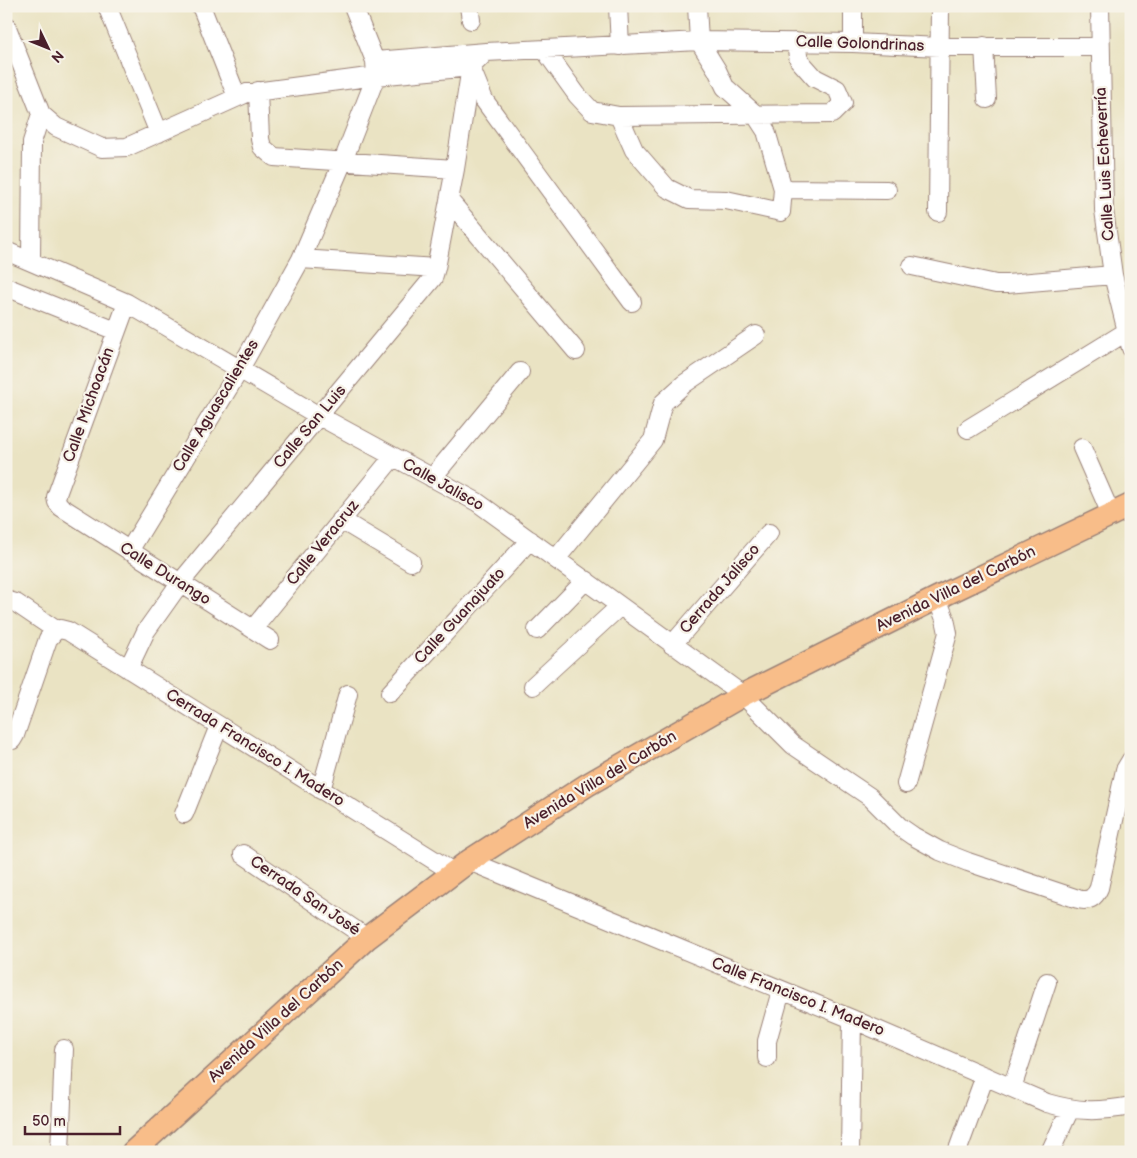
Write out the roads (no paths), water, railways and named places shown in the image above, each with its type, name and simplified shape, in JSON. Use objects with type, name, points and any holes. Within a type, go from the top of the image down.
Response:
[{"type":"main road","name":"Avenida Villa del Carbón","points":[[133,1152],[367,938],[461,866],[587,785],[743,695],[936,598],[1121,510]]},
{"type":"street","points":[[108,6],[159,133]]},
{"type":"street","points":[[201,6],[237,97]]},
{"type":"street","points":[[353,6],[375,69]]},
{"type":"street","points":[[618,6],[620,46]]},
{"type":"street","points":[[619,116],[634,150],[667,188],[689,199],[726,200],[781,212],[783,189],[766,131],[755,114],[725,88],[718,70],[699,41],[697,6]]},
{"type":"street","points":[[853,6],[853,43]]},
{"type":"street","points":[[938,212],[940,6]]},
{"type":"street","name":"Calle Luis Echeverría","points":[[1100,6],[1104,210],[1113,275],[1128,340]]},
{"type":"street","points":[[6,25],[41,114],[56,127],[102,148],[127,147],[237,97],[258,91],[375,69],[471,67],[486,52]]},
{"type":"street","name":"Calle Golondrinas","points":[[375,69],[486,52],[699,41],[853,43],[940,47],[1100,47]]},
{"type":"street","points":[[544,49],[577,95],[592,111],[619,116],[832,114],[843,103],[837,89],[815,78],[799,60],[795,42]]},
{"type":"street","points":[[984,46],[987,99]]},
{"type":"street","points":[[471,67],[484,100],[632,302]]},
{"type":"street","name":"Calle San Luis","points":[[128,669],[146,631],[180,583],[433,278],[455,169],[471,67]]},
{"type":"street","name":"Calle Aguascalientes","points":[[129,551],[240,369],[301,259],[343,161],[375,69]]},
{"type":"street","points":[[258,91],[262,148],[274,157],[455,169]]},
{"type":"street","points":[[31,261],[32,142],[41,114]]},
{"type":"street","points":[[783,189],[887,190]]},
{"type":"street","points":[[449,200],[576,351]]},
{"type":"street","name":"Calle Jalisco","points":[[6,251],[126,303],[319,416],[477,502],[743,695],[793,745],[870,796],[900,826],[940,851],[1083,900],[1094,897],[1099,888],[1125,770],[1131,760]]},
{"type":"street","points":[[301,259],[436,268]]},
{"type":"street","points":[[912,266],[996,284],[1113,275]]},
{"type":"street","points":[[6,287],[116,331]]},
{"type":"street","name":"Calle Michoacán","points":[[61,507],[56,497],[126,303]]},
{"type":"street","points":[[556,559],[652,440],[663,404],[684,384],[756,335]]},
{"type":"street","points":[[968,429],[1128,340]]},
{"type":"street","points":[[432,478],[520,372]]},
{"type":"street","points":[[1082,448],[1121,510]]},
{"type":"street","name":"Calle Veracruz","points":[[253,629],[393,457]]},
{"type":"street","name":"Calle Durango","points":[[61,507],[270,640]]},
{"type":"street","points":[[340,520],[411,562]]},
{"type":"street","name":"Cerrada Jalisco","points":[[672,645],[769,533]]},
{"type":"street","name":"Calle Guanajuato","points":[[390,692],[530,540]]},
{"type":"street","points":[[537,630],[586,580]]},
{"type":"street","points":[[906,784],[948,633],[945,619],[936,598]]},
{"type":"street","name":"Cerrada Francisco I. Madero","points":[[6,600],[16,603],[56,630],[68,631],[321,790],[461,866]]},
{"type":"street","points":[[533,686],[620,607]]},
{"type":"street","points":[[10,740],[48,639],[56,630]]},
{"type":"street","points":[[321,790],[348,694]]},
{"type":"street","points":[[184,814],[219,726]]},
{"type":"street","name":"Cerrada San José","points":[[243,854],[367,938]]},
{"type":"street","name":"Calle Francisco I. Madero","points":[[461,866],[852,1019],[1047,1103],[1070,1109],[1105,1110],[1131,1106]]},
{"type":"street","points":[[1012,1088],[1047,982]]},
{"type":"street","points":[[766,1058],[767,1042],[781,991]]},
{"type":"street","points":[[850,1152],[852,1019]]},
{"type":"street","points":[[60,1152],[64,1049]]},
{"type":"street","points":[[957,1152],[985,1076]]},
{"type":"street","points":[[1050,1152],[1070,1109]]}]
